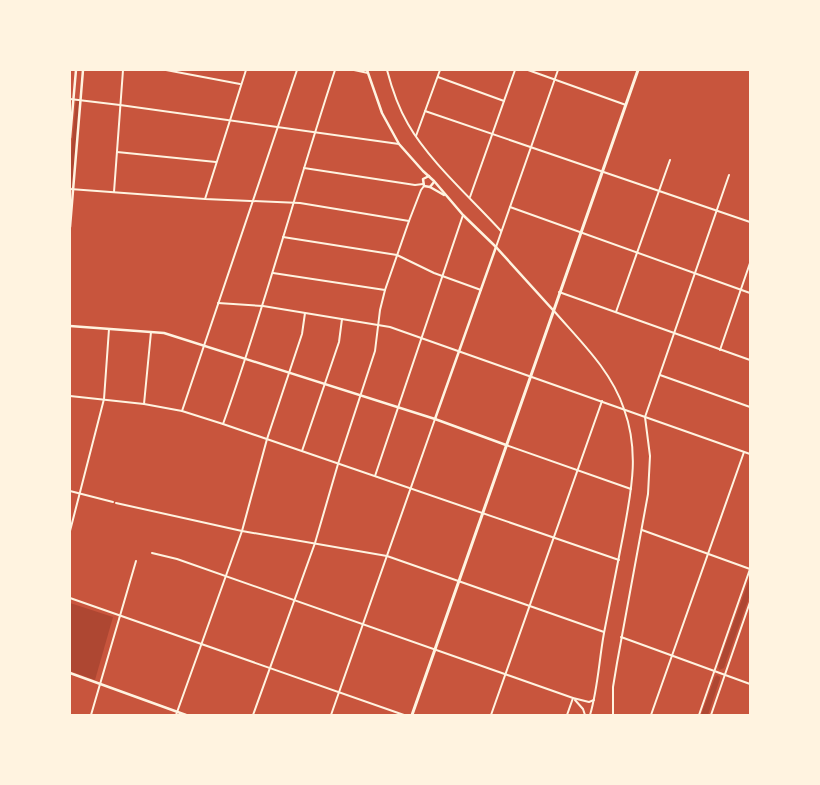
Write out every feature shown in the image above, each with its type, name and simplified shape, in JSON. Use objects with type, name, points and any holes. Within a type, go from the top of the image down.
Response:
[{"type":"main road","points":[[412,715],[481,513],[638,70]]},
{"type":"street","points":[[70,138],[76,70]]},
{"type":"street","points":[[70,228],[83,70]]},
{"type":"street","points":[[114,192],[123,70]]},
{"type":"street","points":[[166,70],[241,84]]},
{"type":"street","points":[[205,199],[246,70]]},
{"type":"street","points":[[182,411],[297,70]]},
{"type":"street","points":[[223,424],[263,306],[314,132],[335,70]]},
{"type":"street","points":[[354,70],[367,71],[382,113],[399,144],[463,215],[496,246],[553,310],[608,375],[624,409],[629,426],[633,454],[632,489],[590,715]]},
{"type":"street","points":[[388,70],[400,110],[416,137],[501,231]]},
{"type":"street","points":[[416,137],[440,70]]},
{"type":"street","points":[[470,197],[515,70]]},
{"type":"street","points":[[528,70],[626,105]]},
{"type":"street","points":[[331,715],[558,70]]},
{"type":"street","points":[[438,77],[504,101]]},
{"type":"street","points":[[72,99],[399,144]]},
{"type":"street","points":[[425,111],[716,212],[750,222]]},
{"type":"street","points":[[117,152],[216,162]]},
{"type":"street","points":[[616,312],[670,160]]},
{"type":"street","points":[[304,168],[423,185],[446,196]]},
{"type":"street","points":[[254,715],[315,543],[338,464],[375,352],[380,310],[385,290],[423,185],[422,171]]},
{"type":"street","points":[[613,715],[613,687],[648,494],[650,468],[646,417],[729,175]]},
{"type":"street","points":[[423,179],[429,176]]},
{"type":"street","points":[[430,188],[434,181]]},
{"type":"street","points":[[72,189],[252,202],[294,203],[409,221]]},
{"type":"street","points":[[510,207],[750,293]]},
{"type":"street","points":[[375,476],[463,215]]},
{"type":"street","points":[[283,237],[397,255],[442,276],[481,290]]},
{"type":"street","points":[[720,350],[750,263]]},
{"type":"street","points":[[273,273],[385,290]]},
{"type":"street","points":[[559,292],[750,360]]},
{"type":"street","points":[[218,303],[263,306],[379,325],[460,351],[750,454]]},
{"type":"street","points":[[176,713],[242,531],[267,439],[302,334],[306,313]]},
{"type":"street","points":[[302,451],[339,342],[342,319]]},
{"type":"street","points":[[70,326],[164,333],[435,420],[632,489]]},
{"type":"street","points":[[70,532],[104,399],[109,329]]},
{"type":"street","points":[[144,404],[150,332]]},
{"type":"street","points":[[660,375],[750,407]]},
{"type":"street","points":[[70,396],[144,404],[182,411],[619,560]]},
{"type":"street","points":[[491,715],[602,401]]},
{"type":"street","points":[[651,715],[744,452]]},
{"type":"street","points":[[70,491],[113,502]]},
{"type":"street","points":[[116,503],[242,531],[387,556],[604,632]]},
{"type":"street","points":[[642,530],[750,569],[698,715]]},
{"type":"street","points":[[152,553],[177,559],[573,698],[587,702],[594,700]]},
{"type":"street","points":[[91,715],[136,561]]},
{"type":"street","points":[[70,598],[404,715]]},
{"type":"street","points":[[711,715],[750,602]]},
{"type":"street","points":[[621,637],[750,684]]},
{"type":"street","points":[[70,674],[186,715]]},
{"type":"street","points":[[567,715],[573,698]]},
{"type":"street","points":[[573,698],[585,715]]},
{"type":"shaded area","points":[[76,101],[79,101],[72,187],[70,187],[70,165]]},
{"type":"shaded area","points":[[750,577],[750,595],[724,668],[719,670],[718,666]]},
{"type":"shaded area","points":[[70,603],[113,617],[95,680],[70,671]]},
{"type":"shaded area","points":[[717,675],[720,679],[708,715],[701,715],[715,677]]}]
